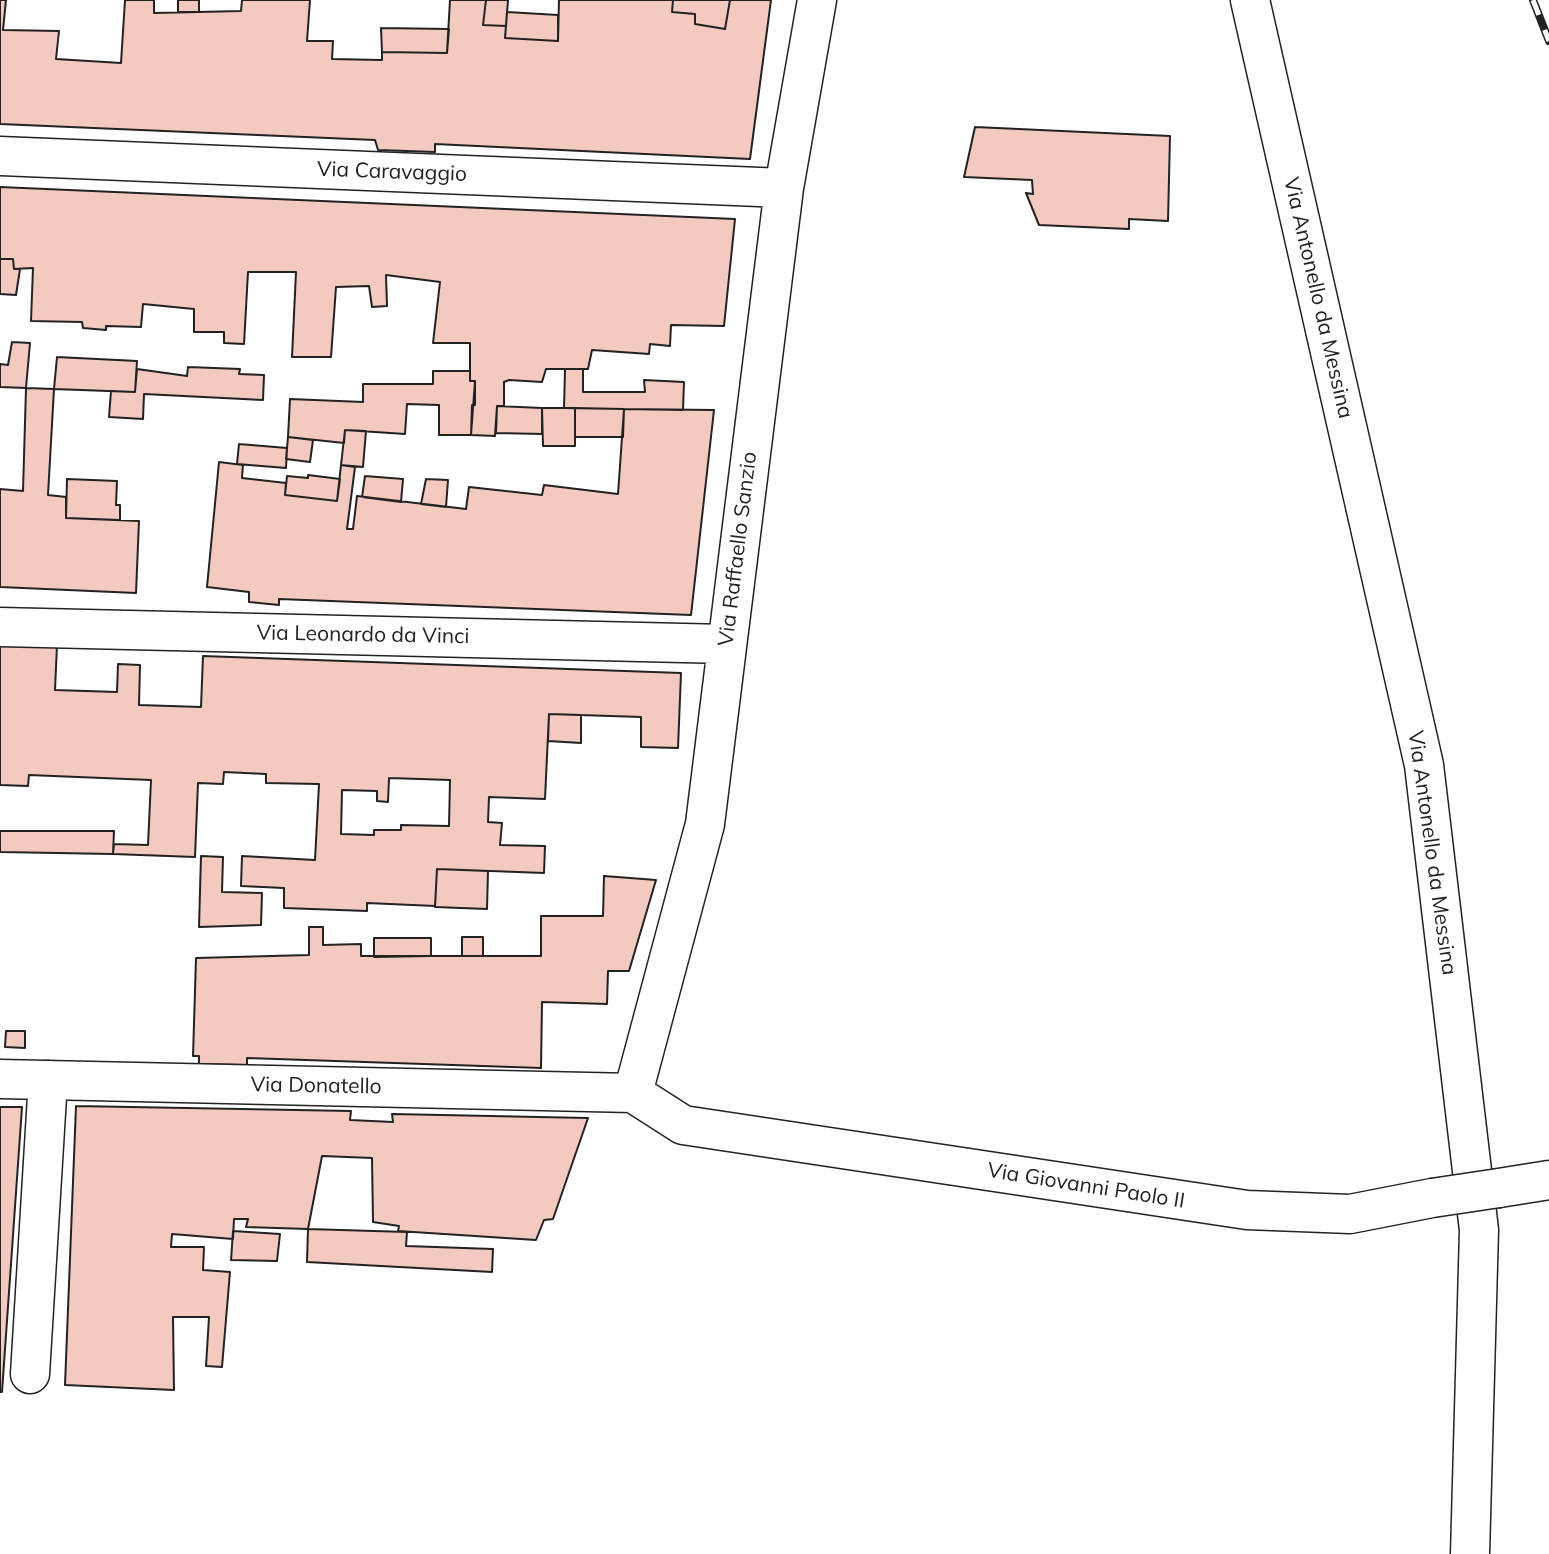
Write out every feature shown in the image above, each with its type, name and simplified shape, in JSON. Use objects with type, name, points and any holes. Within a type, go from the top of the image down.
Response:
[{"type":"street","name":"Via Raffaello Sanzio","points":[[633,1093],[705,824],[784,188],[817,0]]},
{"type":"street","name":"Via Antonello da Messina","points":[[1250,0],[1424,765],[1479,1230],[1470,1554]]},
{"type":"street","name":"Via Caravaggio","points":[[0,156],[784,188]]},
{"type":"street","name":"Via Leonardo da Vinci","points":[[0,627],[726,644]]},
{"type":"street","name":"Via Donatello","points":[[0,1079],[633,1093]]},
{"type":"street","points":[[30,1374],[48,1080]]},
{"type":"street","name":"Via Giovanni Paolo II","points":[[633,1093],[683,1125],[1247,1210],[1350,1214],[1549,1180]]},
{"type":"building","points":[[0,0],[6,0],[3,30],[59,31],[56,59],[121,63],[125,0],[154,0],[154,13],[241,11],[242,0],[310,0],[307,41],[333,41],[332,59],[382,60],[382,52],[447,53],[450,0],[486,0],[483,25],[506,26],[505,38],[558,41],[559,0],[673,0],[672,12],[695,14],[695,24],[725,29],[730,0],[771,0],[750,159],[435,144],[435,152],[378,150],[375,140],[0,124]]},
{"type":"building","points":[[178,0],[199,0],[199,12],[178,12]]},
{"type":"building","points":[[486,0],[508,0],[506,26],[483,25]]},
{"type":"building","points":[[673,0],[730,0],[725,29],[695,24],[695,14],[672,12]]},
{"type":"building","points":[[507,12],[558,15],[558,41],[505,38]]},
{"type":"building","points":[[381,28],[449,29],[447,53],[382,52]]},
{"type":"building","points":[[975,127],[1170,136],[1168,221],[1129,219],[1129,229],[1039,225],[1026,193],[1033,194],[1032,180],[964,177]]},
{"type":"building","points":[[0,187],[735,219],[724,326],[671,325],[670,346],[650,344],[649,354],[592,350],[588,369],[546,369],[542,382],[504,382],[504,406],[497,406],[495,436],[471,435],[475,381],[470,381],[470,343],[433,343],[440,282],[386,275],[387,306],[372,307],[369,286],[336,287],[331,357],[292,357],[296,272],[248,272],[244,344],[224,343],[224,332],[194,332],[194,309],[143,304],[141,327],[106,326],[106,330],[83,328],[82,322],[31,321],[33,268],[14,269],[13,259],[0,259]]},
{"type":"building","points":[[0,259],[13,259],[14,269],[20,269],[16,295],[0,294]]},
{"type":"building","points":[[12,342],[30,343],[26,388],[0,387],[0,364],[8,365]]},
{"type":"building","points":[[57,357],[137,361],[135,392],[54,389]]},
{"type":"building","points":[[188,367],[240,369],[239,374],[264,375],[263,400],[144,394],[143,419],[109,417],[111,391],[135,392],[137,369],[187,376]]},
{"type":"building","points":[[565,369],[583,369],[583,392],[645,392],[644,380],[684,382],[683,410],[564,408]]},
{"type":"building","points":[[433,371],[470,371],[470,381],[475,381],[471,435],[439,435],[439,405],[407,404],[405,434],[345,430],[344,443],[288,437],[290,399],[363,402],[363,384],[433,384]]},
{"type":"building","points":[[26,388],[54,389],[48,495],[66,497],[66,518],[139,521],[136,593],[0,587],[0,489],[23,491]]},
{"type":"building","points":[[497,406],[542,408],[542,434],[496,433]]},
{"type":"building","points":[[542,408],[575,408],[575,446],[543,446]]},
{"type":"building","points":[[575,408],[624,409],[623,437],[575,437]]},
{"type":"building","points":[[624,409],[714,410],[691,615],[279,599],[279,605],[249,602],[249,592],[207,587],[219,462],[243,465],[242,478],[286,483],[285,495],[337,501],[341,465],[355,467],[347,529],[353,529],[357,496],[466,509],[469,487],[542,495],[544,485],[618,494]]},
{"type":"building","points":[[345,430],[366,431],[363,467],[341,465]]},
{"type":"building","points":[[288,437],[313,440],[310,462],[286,459]]},
{"type":"building","points":[[239,444],[287,448],[286,468],[237,464]]},
{"type":"building","points":[[308,475],[340,479],[337,501],[285,495],[287,476],[308,478]]},
{"type":"building","points":[[365,476],[403,479],[401,502],[362,497]]},
{"type":"building","points":[[67,479],[117,481],[116,505],[120,505],[120,520],[66,518]]},
{"type":"building","points":[[426,479],[448,480],[446,507],[421,504]]},
{"type":"building","points":[[0,643],[57,645],[55,690],[117,692],[118,664],[140,665],[139,705],[201,707],[203,656],[681,673],[678,748],[641,747],[641,717],[549,714],[545,799],[489,797],[488,822],[502,823],[500,845],[545,846],[544,873],[437,869],[435,906],[367,903],[367,911],[284,908],[284,888],[241,886],[242,856],[315,860],[319,784],[266,783],[266,774],[224,772],[223,784],[198,783],[195,857],[113,854],[114,844],[148,845],[151,780],[29,775],[28,786],[0,785]],"holes":[[[389,778],[450,780],[449,826],[401,825],[401,830],[374,830],[374,835],[341,834],[342,790],[377,791],[377,801],[388,802]]]},
{"type":"building","points":[[549,714],[581,715],[581,743],[548,741]]},
{"type":"building","points":[[0,831],[114,831],[113,854],[0,852]]},
{"type":"building","points":[[201,856],[223,857],[222,892],[262,893],[261,925],[199,927]]},
{"type":"building","points":[[437,869],[488,871],[487,909],[435,907]]},
{"type":"building","points":[[604,876],[656,880],[629,971],[608,971],[607,1004],[542,1002],[541,1068],[247,1058],[247,1065],[199,1064],[199,1056],[193,1056],[196,958],[309,955],[309,927],[323,927],[323,945],[361,944],[361,956],[541,956],[541,916],[603,916]]},
{"type":"building","points":[[462,937],[483,937],[483,956],[462,956]]},
{"type":"building","points":[[374,938],[431,938],[431,956],[374,957]]},
{"type":"building","points":[[6,1031],[25,1031],[25,1048],[5,1047]]},
{"type":"building","points":[[76,1106],[351,1111],[350,1120],[393,1122],[392,1114],[588,1118],[553,1219],[544,1220],[536,1240],[398,1231],[399,1226],[373,1222],[372,1158],[322,1156],[308,1229],[246,1227],[248,1219],[234,1219],[233,1239],[172,1234],[171,1247],[204,1247],[203,1270],[230,1272],[222,1367],[206,1366],[209,1317],[173,1317],[174,1390],[65,1385]]},
{"type":"building","points":[[0,1107],[22,1107],[2,1392],[0,1392]]},
{"type":"building","points":[[308,1229],[407,1232],[406,1246],[493,1249],[492,1272],[307,1262]]},
{"type":"building","points":[[233,1231],[280,1234],[277,1261],[231,1260]]},
{"type":"railway","points":[[1533,0],[1549,41]]}]
